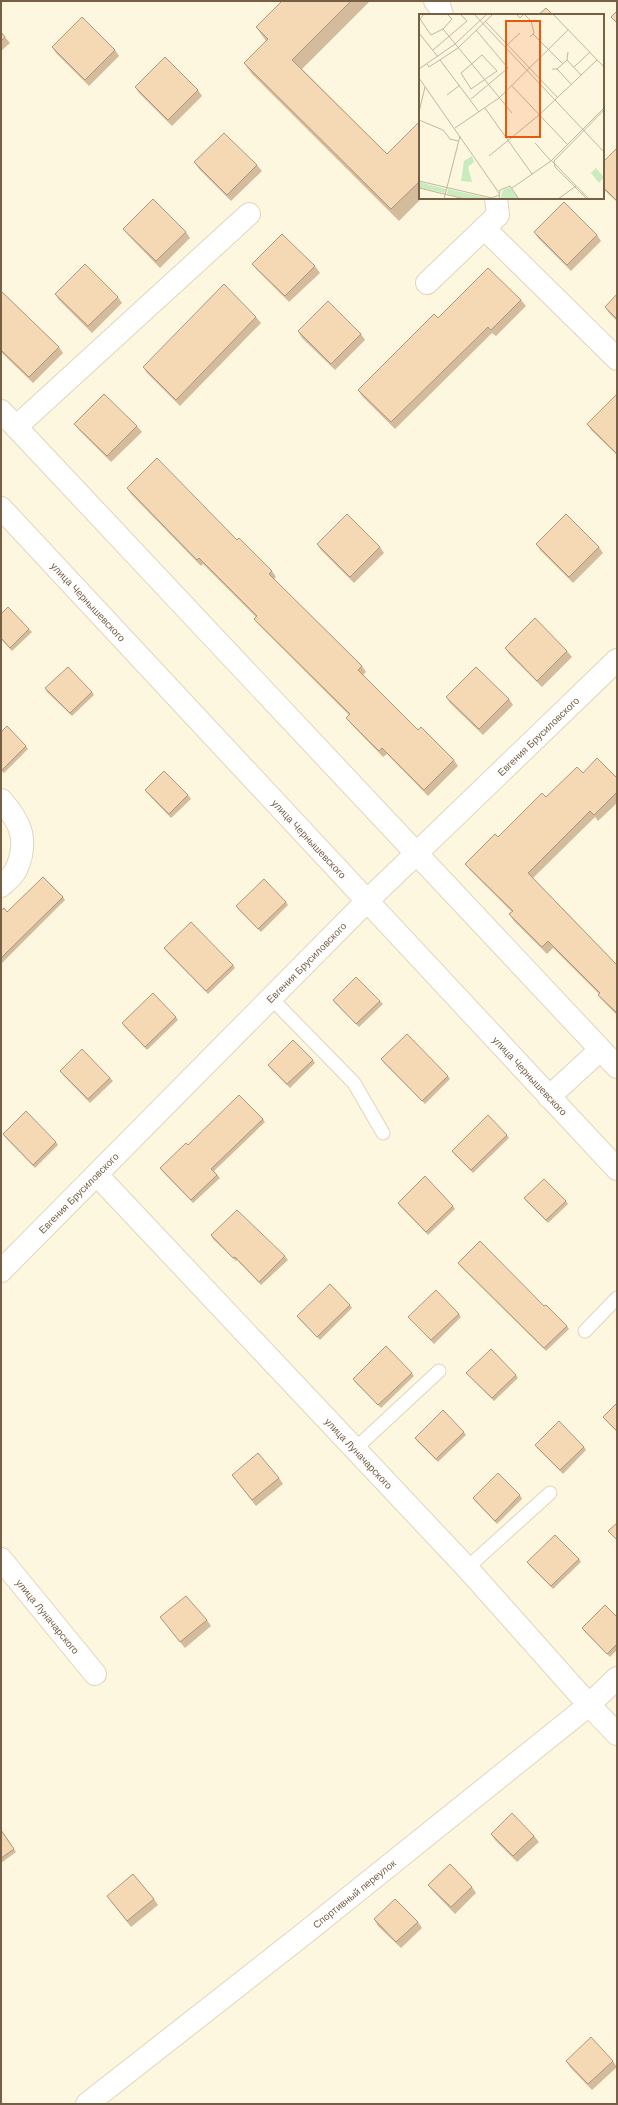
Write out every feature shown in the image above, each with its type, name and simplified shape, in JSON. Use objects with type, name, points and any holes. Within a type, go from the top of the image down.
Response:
[{"type":"street","points":[[427,283],[498,215],[496,199]]},
{"type":"street","points":[[16,427],[249,214]]},
{"type":"street","points":[[484,228],[617,359]]},
{"type":"street","points":[[1,411],[617,1067]]},
{"type":"street","name":"улица Чернышевского","points":[[1,508],[617,1169]]},
{"type":"street","name":"Евгения Брусиловского","points":[[1,1271],[367,901],[418,854],[617,660]]},
{"type":"street","points":[[1,800],[11,811],[22,829],[21,850],[16,871],[1,886]]},
{"type":"street","points":[[549,1097],[600,1050]]},
{"type":"street","name":"улица Луначарского","points":[[97,1175],[467,1568],[589,1705],[617,1734]]},
{"type":"street","name":"улица Луначарского","points":[[1,1559],[95,1674]]},
{"type":"street","name":"Спортивный переулок","points":[[87,2104],[305,1933],[589,1705],[617,1678]]},
{"type":"lane","points":[[271,998],[354,1083],[382,1133]]},
{"type":"lane","points":[[584,1331],[617,1298]]},
{"type":"lane","points":[[355,1449],[439,1371]]},
{"type":"lane","points":[[467,1568],[550,1493]]},
{"type":"building","points":[[282,1],[351,1],[292,60],[387,154],[419,122],[419,182],[391,209],[244,63],[268,39],[256,27]]},
{"type":"building","points":[[546,8],[552,14],[539,14]]},
{"type":"building","points":[[617,11],[617,23],[611,17]]},
{"type":"building","points":[[82,17],[115,50],[85,80],[52,47]]},
{"type":"building","points":[[1,32],[5,37],[1,41]]},
{"type":"building","points":[[165,57],[198,90],[168,120],[135,87]]},
{"type":"building","points":[[224,133],[257,165],[227,195],[194,162]]},
{"type":"building","points":[[617,148],[617,201],[604,188],[604,161]]},
{"type":"building","points":[[153,199],[186,232],[156,261],[123,229]]},
{"type":"building","points":[[564,202],[597,235],[567,265],[534,232]]},
{"type":"building","points":[[282,234],[315,266],[285,296],[252,264]]},
{"type":"building","points":[[85,264],[118,297],[88,326],[55,294]]},
{"type":"building","points":[[488,268],[521,300],[491,330],[488,327],[391,422],[358,390],[434,314],[438,318]]},
{"type":"building","points":[[224,284],[256,317],[176,400],[143,367]]},
{"type":"building","points":[[1,291],[59,347],[29,377],[1,350]]},
{"type":"building","points":[[617,294],[617,319],[605,307]]},
{"type":"building","points":[[328,301],[361,334],[331,364],[298,331]]},
{"type":"building","points":[[104,394],[137,426],[107,456],[74,424]]},
{"type":"building","points":[[617,394],[617,454],[587,424]]},
{"type":"building","points":[[157,458],[237,540],[239,538],[272,571],[269,574],[362,666],[358,670],[418,730],[421,727],[454,760],[424,790],[382,748],[379,751],[346,718],[350,714],[254,619],[257,616],[199,558],[197,560],[127,488]]},
{"type":"building","points":[[347,514],[380,547],[350,577],[317,544]]},
{"type":"building","points":[[566,514],[599,547],[569,577],[536,544]]},
{"type":"building","points":[[8,607],[29,629],[10,648],[1,638],[1,614]]},
{"type":"building","points":[[535,618],[567,651],[537,681],[505,648]]},
{"type":"building","points":[[68,667],[92,692],[70,713],[45,688]]},
{"type":"building","points":[[476,667],[509,699],[479,729],[446,697]]},
{"type":"building","points":[[7,726],[26,746],[2,770],[1,732]]},
{"type":"building","points":[[597,758],[617,778],[617,792],[594,815],[590,811],[528,873],[617,965],[617,1013],[598,995],[600,993],[548,941],[542,947],[509,914],[513,911],[465,864],[495,834],[498,837],[542,793],[546,797],[577,767],[583,773]]},
{"type":"building","points":[[164,771],[188,795],[169,814],[145,790]]},
{"type":"building","points":[[43,877],[63,897],[1,958],[1,911],[4,908],[7,912]]},
{"type":"building","points":[[264,879],[286,902],[258,929],[236,906]]},
{"type":"building","points":[[191,922],[233,965],[206,991],[164,948]]},
{"type":"building","points":[[356,977],[380,1001],[356,1024],[333,1000]]},
{"type":"building","points":[[153,993],[176,1017],[145,1047],[122,1023]]},
{"type":"building","points":[[407,1034],[448,1076],[422,1101],[381,1059]]},
{"type":"building","points":[[293,1040],[313,1060],[287,1084],[268,1065]]},
{"type":"building","points":[[82,1049],[110,1078],[88,1099],[60,1071]]},
{"type":"building","points":[[239,1095],[263,1119],[211,1169],[217,1175],[191,1200],[160,1168],[186,1143],[188,1145]]},
{"type":"building","points":[[26,1111],[56,1142],[33,1165],[3,1134]]},
{"type":"building","points":[[488,1115],[507,1135],[471,1170],[452,1151]]},
{"type":"building","points":[[425,1176],[453,1206],[426,1232],[398,1203]]},
{"type":"building","points":[[544,1179],[566,1201],[546,1220],[524,1198]]},
{"type":"building","points":[[237,1210],[285,1256],[259,1282],[211,1235]]},
{"type":"building","points":[[480,1241],[544,1306],[546,1305],[567,1326],[544,1348],[458,1263]]},
{"type":"building","points":[[330,1284],[350,1305],[317,1337],[297,1316]]},
{"type":"building","points":[[436,1290],[459,1314],[431,1340],[408,1317]]},
{"type":"building","points":[[386,1346],[412,1373],[378,1405],[353,1379]]},
{"type":"building","points":[[491,1349],[516,1375],[492,1398],[466,1373]]},
{"type":"building","points":[[617,1403],[617,1431],[603,1417]]},
{"type":"building","points":[[443,1410],[464,1432],[436,1459],[415,1438]]},
{"type":"building","points":[[559,1421],[584,1447],[560,1470],[535,1445]]},
{"type":"building","points":[[258,1453],[279,1478],[252,1500],[232,1475]]},
{"type":"building","points":[[498,1473],[520,1495],[495,1521],[473,1498]]},
{"type":"building","points":[[617,1523],[617,1540],[608,1531]]},
{"type":"building","points":[[555,1535],[579,1559],[551,1586],[527,1562]]},
{"type":"building","points":[[186,1596],[207,1620],[180,1642],[160,1617]]},
{"type":"building","points":[[605,1605],[617,1617],[617,1644],[607,1654],[582,1628]]},
{"type":"building","points":[[512,1813],[534,1836],[513,1856],[491,1834]]},
{"type":"building","points":[[1,1830],[14,1849],[1,1858]]},
{"type":"building","points":[[450,1864],[472,1887],[451,1907],[428,1885]]},
{"type":"building","points":[[133,1874],[154,1899],[127,1921],[107,1896]]},
{"type":"building","points":[[395,1899],[418,1922],[396,1942],[374,1919]]},
{"type":"building","points":[[591,2037],[613,2061],[588,2084],[566,2061]]}]
